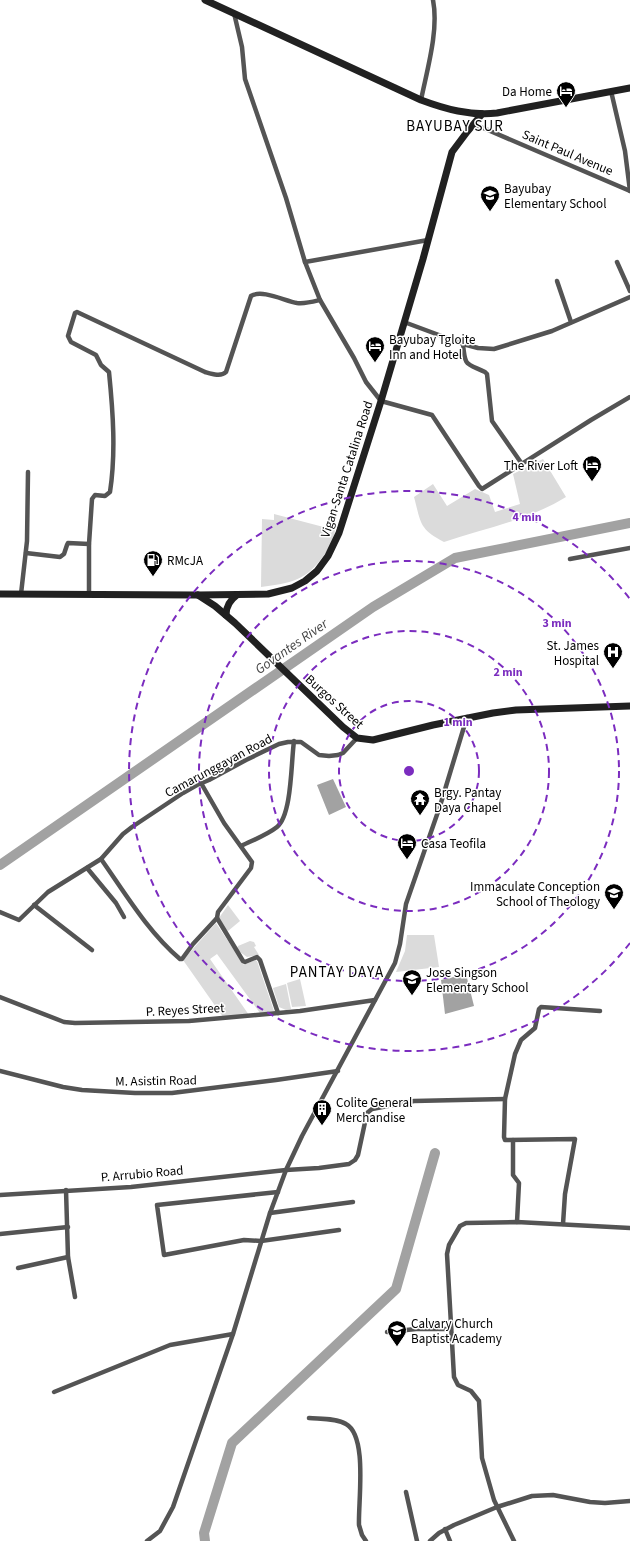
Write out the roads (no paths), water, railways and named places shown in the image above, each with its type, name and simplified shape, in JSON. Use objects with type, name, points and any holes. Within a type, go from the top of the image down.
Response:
[{"type":"main road","points":[[205,0],[438,107],[482,114],[630,88]]},
{"type":"main road","name":"Vigan-Santa Catalina Road","points":[[0,594],[268,594],[292,588],[306,581],[317,571],[328,556],[339,533],[404,322],[452,152],[466,132],[482,114]]},
{"type":"main road","name":"Burgos Street","points":[[198,595],[216,606],[343,727],[357,738],[373,740],[467,717],[516,710],[630,706]]},
{"type":"main road","points":[[226,615],[228,603],[237,595]]},
{"type":"street","points":[[421,100],[434,29],[435,17],[433,0]]},
{"type":"street","points":[[234,13],[242,47],[246,79],[286,198],[305,262],[320,300],[354,358],[366,382],[380,401],[430,414],[481,488],[484,488],[630,397]]},
{"type":"street","points":[[611,91],[626,151],[630,191]]},
{"type":"street","name":"Saint Paul Avenue","points":[[474,124],[630,191]]},
{"type":"street","points":[[305,262],[428,240]]},
{"type":"street","points":[[617,262],[630,292]]},
{"type":"street","points":[[556,281],[571,322]]},
{"type":"street","points":[[89,594],[89,544],[92,497],[97,495],[107,495],[110,492],[113,430],[112,407],[109,372],[101,365],[96,355],[71,342],[68,336],[75,313],[77,312],[205,372],[219,375],[226,372],[249,299],[252,295],[265,294],[299,303],[320,300]]},
{"type":"street","points":[[404,322],[463,344],[478,348],[494,349],[552,331],[630,297]]},
{"type":"street","points":[[463,344],[464,358],[468,364],[484,371],[487,374],[492,422],[522,464]]},
{"type":"street","points":[[21,594],[26,553],[28,472]]},
{"type":"street","points":[[26,553],[60,557],[64,554],[68,543],[89,544]]},
{"type":"street","points":[[570,559],[630,548]]},
{"type":"street","points":[[147,1541],[165,1524],[173,1507],[233,1334],[270,1213],[286,1170],[302,1136],[395,963],[398,955],[406,904],[438,812],[467,717]]},
{"type":"street","name":"Camarunggayan Road","points":[[0,912],[8,914],[18,920],[48,892],[101,859],[123,834],[132,827],[183,793],[270,748],[279,744],[294,741],[305,744],[319,755],[338,755],[343,753],[357,738]]},
{"type":"street","points":[[241,846],[277,827],[284,817],[289,789],[294,741]]},
{"type":"street","points":[[101,859],[133,905],[153,930],[181,960],[193,944],[217,918],[218,912],[252,866],[252,860],[224,823],[201,783]]},
{"type":"street","points":[[87,868],[116,903],[124,917]]},
{"type":"street","points":[[34,905],[92,950]]},
{"type":"street","points":[[217,918],[244,962],[254,957],[260,960],[278,1013]]},
{"type":"street","name":"P. Reyes Street","points":[[0,997],[59,1020],[74,1023],[189,1021],[278,1013],[375,1000]]},
{"type":"street","points":[[563,1224],[565,1194],[576,1139],[506,1140],[504,1137],[505,1099],[515,1054],[521,1040],[535,1028],[538,1009],[541,1007],[600,1011]]},
{"type":"street","name":"M. Asistin Road","points":[[0,1071],[63,1087],[82,1090],[135,1093],[172,1093],[338,1071]]},
{"type":"street","name":"P. Arrubio Road","points":[[0,1196],[66,1190],[131,1187],[286,1170],[319,1168],[352,1162],[358,1155],[367,1113],[372,1109],[414,1102],[505,1099]]},
{"type":"street","points":[[513,1140],[512,1175],[519,1183],[517,1222]]},
{"type":"street","points":[[66,1190],[68,1257],[75,1297]]},
{"type":"street","points":[[278,1192],[157,1205],[164,1255],[238,1241],[261,1241],[339,1230]]},
{"type":"street","points":[[270,1213],[353,1202]]},
{"type":"street","points":[[514,1541],[497,1507],[482,1458],[479,1401],[475,1394],[458,1385],[454,1380],[446,1254],[460,1226],[466,1223],[517,1222],[630,1228]]},
{"type":"street","points":[[0,1234],[68,1227]]},
{"type":"street","points":[[18,1268],[68,1257]]},
{"type":"street","points":[[387,1332],[416,1329],[450,1329]]},
{"type":"street","points":[[54,1392],[170,1345],[233,1334]]},
{"type":"street","points":[[309,1418],[339,1421],[350,1427],[357,1438],[360,1458],[359,1525],[362,1535],[366,1541]]},
{"type":"street","points":[[406,1492],[417,1541]]},
{"type":"street","points":[[430,1541],[445,1529],[497,1507],[537,1495],[553,1495],[604,1503],[630,1501]]},
{"type":"street","points":[[445,1529],[450,1541]]},
{"type":"street","points":[[155,1535],[156,1541]]},
{"type":"waterway","name":"Govantes River","points":[[0,865],[373,607],[455,558],[630,523]]},
{"type":"waterway","points":[[205,1541],[204,1533],[232,1443],[396,1289],[435,1153]]},
{"type":"place","name":"Da Home","points":[[566,108]]},
{"type":"place","name":"Bayubay Elementary School","points":[[490,212]]},
{"type":"place","name":"Bayubay Tgloite Inn and Hotel","points":[[375,363]]},
{"type":"place","name":"The River Loft","points":[[592,482]]},
{"type":"place","name":"RMcJA","points":[[153,577]]},
{"type":"place","name":"St. James Hospital","points":[[613,669]]},
{"type":"place","name":"Brgy. Pantay Daya Chapel","points":[[420,816]]},
{"type":"place","name":"Casa Teofila","points":[[407,860]]},
{"type":"place","name":"Immaculate Conception School of Theology","points":[[614,910]]},
{"type":"place","name":"Jose Singson Elementary School","points":[[412,996]]},
{"type":"place","name":"Colite General Merchandise","points":[[322,1126]]},
{"type":"place","name":"Calvary Church Baptist Academy","points":[[397,1347]]},
{"type":"district","name":"BAYUBAY SUR","points":[[455,126]]},
{"type":"district","name":"PANTAY DAYA","points":[[337,972]]}]
